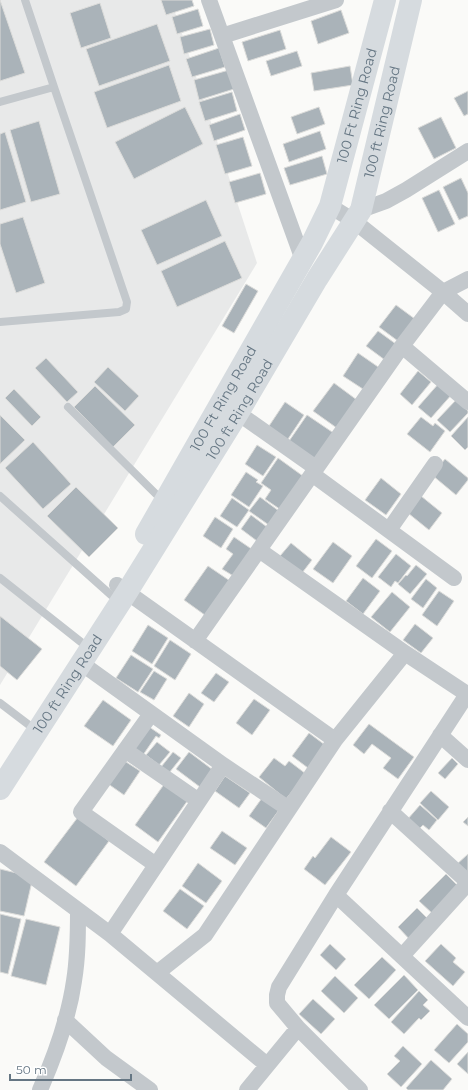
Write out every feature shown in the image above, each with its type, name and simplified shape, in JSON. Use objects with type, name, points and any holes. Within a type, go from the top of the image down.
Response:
[{"type":"main road","name":"100 Ft Ring Road","points":[[0,770],[81,642],[118,591],[164,502],[303,260],[330,206],[385,0]]},
{"type":"main road","name":"100 ft Ring Road","points":[[0,789],[81,663],[118,591],[238,413],[317,280],[358,216],[411,0]]},
{"type":"street","points":[[209,0],[303,260]]},
{"type":"street","points":[[222,36],[336,0]]},
{"type":"street","points":[[358,216],[468,151]]},
{"type":"street","points":[[330,206],[358,216],[468,314]]},
{"type":"street","points":[[195,641],[402,346],[443,292],[468,279]]},
{"type":"street","points":[[402,346],[468,402]]},
{"type":"street","points":[[238,413],[389,530],[454,578]]},
{"type":"street","points":[[389,530],[435,464]]},
{"type":"street","points":[[259,550],[405,653],[467,694],[336,895],[279,987],[277,1003],[298,1028],[360,1090]]},
{"type":"street","points":[[118,591],[195,641],[335,740]]},
{"type":"street","points":[[157,973],[205,934],[335,740],[405,653]]},
{"type":"street","points":[[81,663],[223,765],[289,809]]},
{"type":"street","points":[[151,714],[80,812],[156,864]]},
{"type":"street","points":[[440,735],[468,760]]},
{"type":"street","points":[[125,750],[199,801]]},
{"type":"street","points":[[110,934],[223,765]]},
{"type":"street","points":[[390,811],[468,882],[402,956]]},
{"type":"street","points":[[0,852],[110,934],[267,1065]]},
{"type":"street","points":[[336,895],[468,1018]]},
{"type":"street","points":[[40,1090],[65,1020],[74,981],[78,945],[78,910]]},
{"type":"street","points":[[65,1020],[106,1058],[150,1090]]},
{"type":"street","points":[[247,1090],[298,1028]]},
{"type":"lane","points":[[0,322],[119,312],[126,309],[127,302],[25,0]]},
{"type":"lane","points":[[0,102],[54,87]]},
{"type":"lane","points":[[68,407],[164,502]]},
{"type":"lane","points":[[0,496],[118,591]]},
{"type":"lane","points":[[0,578],[81,642]]},
{"type":"lane","points":[[0,703],[28,725]]},
{"type":"shaded area","points":[[0,0],[171,0],[257,263],[0,685]]},
{"type":"building","points":[[0,0],[25,73],[0,81]]},
{"type":"building","points":[[161,0],[192,0],[194,6],[166,15]]},
{"type":"building","points":[[100,3],[111,38],[81,48],[70,13]]},
{"type":"building","points":[[198,9],[203,26],[177,34],[172,17]]},
{"type":"building","points":[[341,10],[349,33],[318,44],[311,21]]},
{"type":"building","points":[[157,24],[170,61],[99,86],[86,49]]},
{"type":"building","points":[[210,29],[214,45],[184,54],[180,37]]},
{"type":"building","points":[[280,30],[286,49],[248,61],[242,42]]},
{"type":"building","points":[[219,48],[225,67],[192,77],[186,59]]},
{"type":"building","points":[[297,51],[302,66],[271,76],[266,61]]},
{"type":"building","points":[[169,65],[181,101],[107,128],[94,92]]},
{"type":"building","points":[[350,66],[353,85],[314,91],[311,73]]},
{"type":"building","points":[[229,70],[234,89],[199,100],[194,80]]},
{"type":"building","points":[[468,91],[468,114],[464,116],[454,98]]},
{"type":"building","points":[[232,92],[237,111],[205,121],[199,102]]},
{"type":"building","points":[[185,107],[203,144],[134,179],[115,142]]},
{"type":"building","points":[[319,107],[325,124],[297,134],[291,117]]},
{"type":"building","points":[[240,114],[245,130],[214,141],[209,125]]},
{"type":"building","points":[[441,117],[456,148],[434,159],[418,128]]},
{"type":"building","points":[[39,121],[60,194],[31,202],[10,130]]},
{"type":"building","points":[[320,131],[326,149],[289,162],[283,144]]},
{"type":"building","points":[[5,132],[26,202],[0,210],[0,134]]},
{"type":"building","points":[[243,137],[252,166],[225,174],[216,145]]},
{"type":"building","points":[[322,156],[327,174],[290,185],[284,168]]},
{"type":"building","points":[[260,173],[266,194],[235,203],[229,182]]},
{"type":"building","points":[[461,178],[468,193],[468,216],[459,220],[443,187]]},
{"type":"building","points":[[439,190],[455,224],[438,232],[422,198]]},
{"type":"building","points":[[206,200],[222,236],[157,265],[141,230]]},
{"type":"building","points":[[23,217],[45,283],[16,293],[0,244],[0,224]]},
{"type":"building","points":[[225,241],[242,278],[177,307],[161,271]]},
{"type":"building","points":[[246,284],[258,291],[234,333],[222,326]]},
{"type":"building","points":[[396,305],[419,322],[402,344],[379,327]]},
{"type":"building","points":[[378,331],[400,347],[389,363],[366,346]]},
{"type":"building","points":[[358,353],[384,371],[369,393],[343,376]]},
{"type":"building","points":[[46,358],[78,392],[67,402],[35,368]]},
{"type":"building","points":[[108,367],[139,396],[125,411],[94,382]]},
{"type":"building","points":[[418,371],[431,382],[412,405],[400,394]]},
{"type":"building","points":[[440,382],[453,393],[431,418],[418,407]]},
{"type":"building","points":[[334,383],[361,403],[341,431],[313,411]]},
{"type":"building","points":[[95,386],[135,425],[113,447],[74,407]]},
{"type":"building","points":[[14,389],[41,417],[32,426],[5,398]]},
{"type":"building","points":[[456,400],[468,411],[468,413],[450,432],[437,420]]},
{"type":"building","points":[[285,402],[304,415],[286,442],[267,429]]},
{"type":"building","points":[[0,415],[25,440],[0,464]]},
{"type":"building","points":[[307,415],[338,436],[317,465],[287,444]]},
{"type":"building","points":[[421,417],[433,426],[435,423],[445,431],[430,452],[407,434]]},
{"type":"building","points":[[468,417],[468,447],[465,450],[451,436]]},
{"type":"building","points":[[33,442],[71,484],[43,509],[5,468]]},
{"type":"building","points":[[257,445],[276,457],[263,476],[245,464]]},
{"type":"building","points":[[278,458],[307,479],[284,512],[265,499],[271,490],[261,483]]},
{"type":"building","points":[[445,459],[468,478],[456,495],[432,475]]},
{"type":"building","points":[[246,472],[258,480],[256,482],[263,486],[249,507],[231,495]]},
{"type":"building","points":[[381,478],[401,494],[386,515],[365,500]]},
{"type":"building","points":[[76,487],[118,528],[89,557],[47,516]]},
{"type":"building","points":[[421,496],[442,513],[429,530],[408,513]]},
{"type":"building","points":[[260,497],[283,514],[273,528],[249,511]]},
{"type":"building","points":[[232,498],[249,510],[237,527],[220,516]]},
{"type":"building","points":[[251,515],[271,530],[261,544],[241,529]]},
{"type":"building","points":[[215,517],[233,529],[221,548],[203,536]]},
{"type":"building","points":[[234,537],[253,550],[235,577],[222,569],[233,554],[226,549]]},
{"type":"building","points":[[376,539],[392,551],[372,578],[356,566]]},
{"type":"building","points":[[333,542],[352,556],[333,583],[313,569]]},
{"type":"building","points":[[291,543],[312,560],[302,573],[280,556]]},
{"type":"building","points":[[396,554],[411,566],[398,583],[395,581],[391,587],[378,577]]},
{"type":"building","points":[[416,565],[427,574],[410,594],[398,584]]},
{"type":"building","points":[[208,566],[233,583],[209,618],[184,600]]},
{"type":"building","points":[[363,578],[380,591],[363,614],[346,601]]},
{"type":"building","points":[[426,579],[437,588],[423,608],[411,599]]},
{"type":"building","points":[[439,591],[454,601],[437,626],[422,615]]},
{"type":"building","points":[[392,592],[410,607],[390,632],[371,617]]},
{"type":"building","points":[[0,616],[42,649],[17,680],[0,666]]},
{"type":"building","points":[[415,624],[433,638],[421,653],[403,640]]},
{"type":"building","points":[[148,625],[168,638],[152,664],[132,651]]},
{"type":"building","points":[[170,640],[191,654],[175,680],[154,666]]},
{"type":"building","points":[[131,655],[153,669],[138,692],[116,678]]},
{"type":"building","points":[[154,671],[167,679],[154,700],[140,692]]},
{"type":"building","points":[[216,673],[229,682],[214,702],[201,693]]},
{"type":"building","points":[[189,693],[204,704],[189,727],[173,716]]},
{"type":"building","points":[[254,699],[270,710],[252,735],[236,723]]},
{"type":"building","points":[[103,700],[131,720],[113,746],[84,726]]},
{"type":"building","points":[[145,724],[161,735],[159,738],[156,736],[143,755],[130,746]]},
{"type":"building","points":[[369,724],[414,757],[398,779],[383,768],[391,758],[372,744],[364,754],[353,745]]},
{"type":"building","points":[[309,733],[325,745],[308,768],[292,756]]},
{"type":"building","points":[[157,742],[170,752],[159,765],[146,755]]},
{"type":"building","points":[[173,752],[181,758],[169,773],[161,767]]},
{"type":"building","points":[[189,752],[213,770],[200,787],[176,769]]},
{"type":"building","points":[[120,758],[140,771],[124,795],[104,781]]},
{"type":"building","points":[[274,758],[285,766],[289,761],[306,774],[286,799],[259,777]]},
{"type":"building","points":[[452,758],[458,764],[445,779],[438,773]]},
{"type":"building","points":[[225,776],[250,793],[239,808],[215,791]]},
{"type":"building","points":[[165,783],[188,800],[158,842],[135,825]]},
{"type":"building","points":[[431,791],[449,807],[438,820],[420,803]]},
{"type":"building","points":[[262,798],[279,810],[266,828],[249,816]]},
{"type":"building","points":[[420,805],[437,820],[429,830],[423,825],[418,830],[407,820]]},
{"type":"building","points":[[78,817],[109,841],[76,886],[44,862]]},
{"type":"building","points":[[468,817],[468,826],[463,822]]},
{"type":"building","points":[[222,831],[247,848],[235,865],[210,848]]},
{"type":"building","points":[[331,837],[351,852],[325,885],[304,869],[313,856],[315,858]]},
{"type":"building","points":[[468,854],[468,877],[456,865]]},
{"type":"building","points":[[198,863],[222,881],[206,903],[182,886]]},
{"type":"building","points":[[0,869],[33,877],[24,916],[0,911]]},
{"type":"building","points":[[446,874],[461,889],[434,915],[419,901]]},
{"type":"building","points":[[180,889],[204,906],[187,929],[163,911]]},
{"type":"building","points":[[417,908],[432,923],[412,942],[398,927]]},
{"type":"building","points":[[0,914],[21,919],[8,974],[0,972]]},
{"type":"building","points":[[26,919],[60,927],[46,985],[11,976]]},
{"type":"building","points":[[330,944],[346,959],[336,970],[320,955]]},
{"type":"building","points":[[441,944],[456,958],[453,962],[465,972],[453,986],[425,961]]},
{"type":"building","points":[[382,957],[396,970],[369,999],[354,985]]},
{"type":"building","points":[[404,975],[418,990],[389,1019],[374,1005]]},
{"type":"building","points":[[335,976],[358,998],[344,1013],[321,991]]},
{"type":"building","points":[[419,991],[428,1000],[423,1005],[430,1011],[421,1020],[419,1018],[404,1034],[391,1022]]},
{"type":"building","points":[[313,999],[335,1019],[321,1034],[299,1014]]},
{"type":"building","points":[[457,1024],[468,1034],[468,1042],[449,1063],[434,1050]]},
{"type":"building","points":[[403,1046],[422,1064],[401,1087],[387,1074],[400,1061],[394,1056]]},
{"type":"building","points":[[468,1052],[468,1074],[457,1064]]},
{"type":"building","points":[[431,1060],[452,1079],[443,1090],[408,1090],[406,1088]]}]
